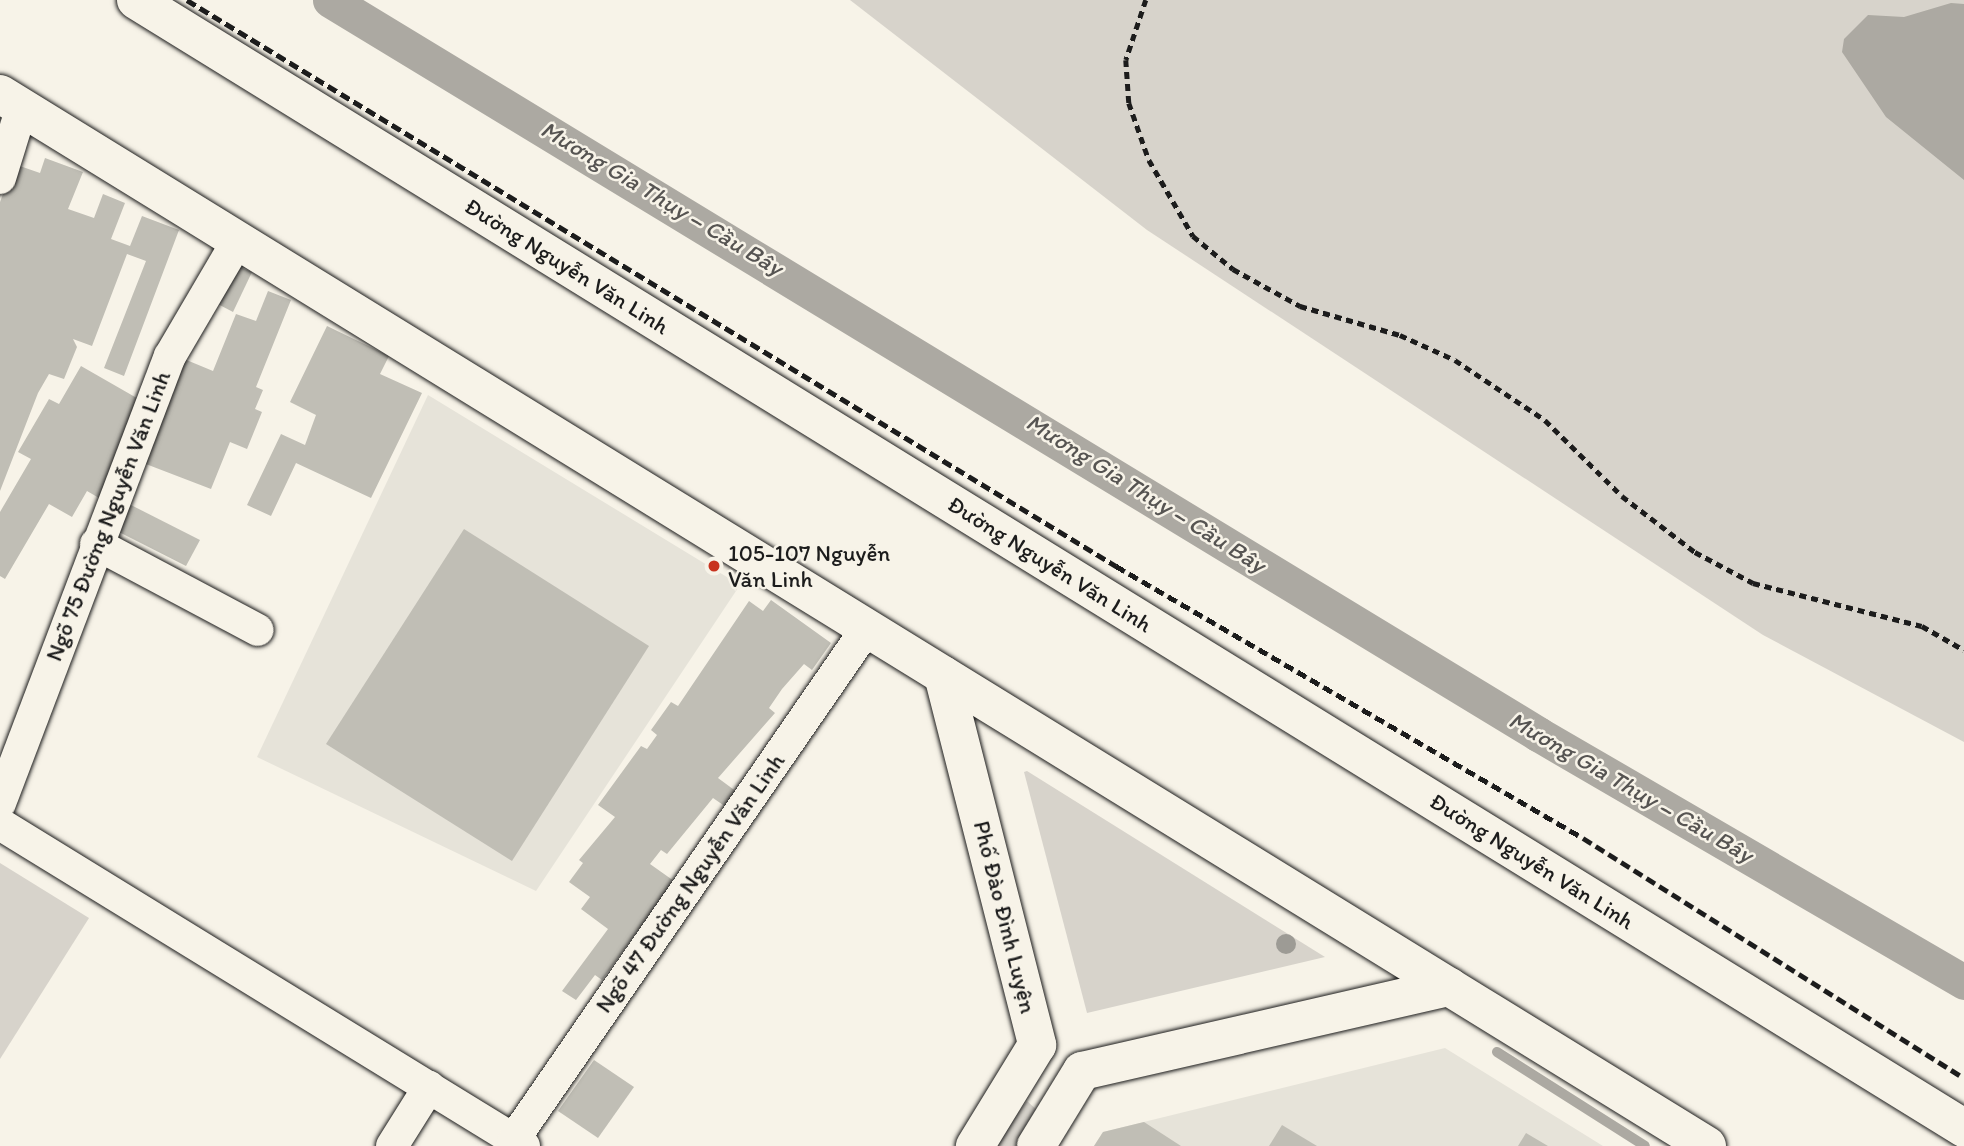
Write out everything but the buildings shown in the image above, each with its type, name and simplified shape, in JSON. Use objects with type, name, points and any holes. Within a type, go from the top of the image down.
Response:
[{"type":"main road","name":"Đường Nguyễn Văn Linh","points":[[136,0],[1964,1128]]},
{"type":"main road","points":[[11,101],[1707,1146]]},
{"type":"main road","name":"Phố Đào Đình Luyện","points":[[943,675],[1037,1045],[975,1146]]},
{"type":"main road","points":[[1037,1045],[1082,1071],[1450,987]]},
{"type":"main road","points":[[1035,1146],[1082,1071]]},
{"type":"street","points":[[0,178],[11,101]]},
{"type":"street","name":"Ngõ 75 Đường Nguyễn Văn Linh","points":[[0,803],[96,544],[170,356],[238,240]]},
{"type":"street","points":[[96,544],[258,631]]},
{"type":"street","name":"Ngõ 47 Đường Nguyễn Văn Linh","points":[[519,1143],[867,628]]},
{"type":"street","points":[[0,824],[519,1143]]},
{"type":"street","points":[[392,1146],[429,1087]]},
{"type":"path","points":[[1146,0],[1126,60],[1129,103],[1149,160],[1193,236],[1233,270],[1300,306],[1400,335],[1455,360],[1545,420],[1622,496],[1695,552],[1753,583],[1922,626],[1964,650]]},
{"type":"shaded area","points":[[850,0],[1964,0],[1964,742],[1763,635],[1147,230]]},
{"type":"shaded area","points":[[1951,3],[1964,4],[1964,180],[1886,117],[1842,52],[1844,39],[1868,15],[1904,17]]},
{"type":"shaded area","points":[[428,395],[740,585],[536,891],[257,757]]},
{"type":"shaded area","points":[[1027,771],[1325,957],[1087,1013],[1024,772]]},
{"type":"shaded area","points":[[0,863],[89,918],[0,1059]]},
{"type":"shaded area","points":[[1445,1048],[1603,1146],[1094,1146],[1103,1132]]},
{"type":"shaded area","points":[[1027,1101],[1037,1110],[1019,1146],[993,1146]]},
{"type":"waterway","name":"Mương Gia Thụy – Cầu Bây","points":[[330,0],[1538,734],[1964,982]]},
{"type":"waterway","points":[[1497,1052],[1645,1146]]},
{"type":"railway","points":[[187,0],[1116,566],[1583,838],[1964,1078]]},
{"type":"place","name":"105-107 Nguyễn Văn Linh","points":[[714,566]]}]
